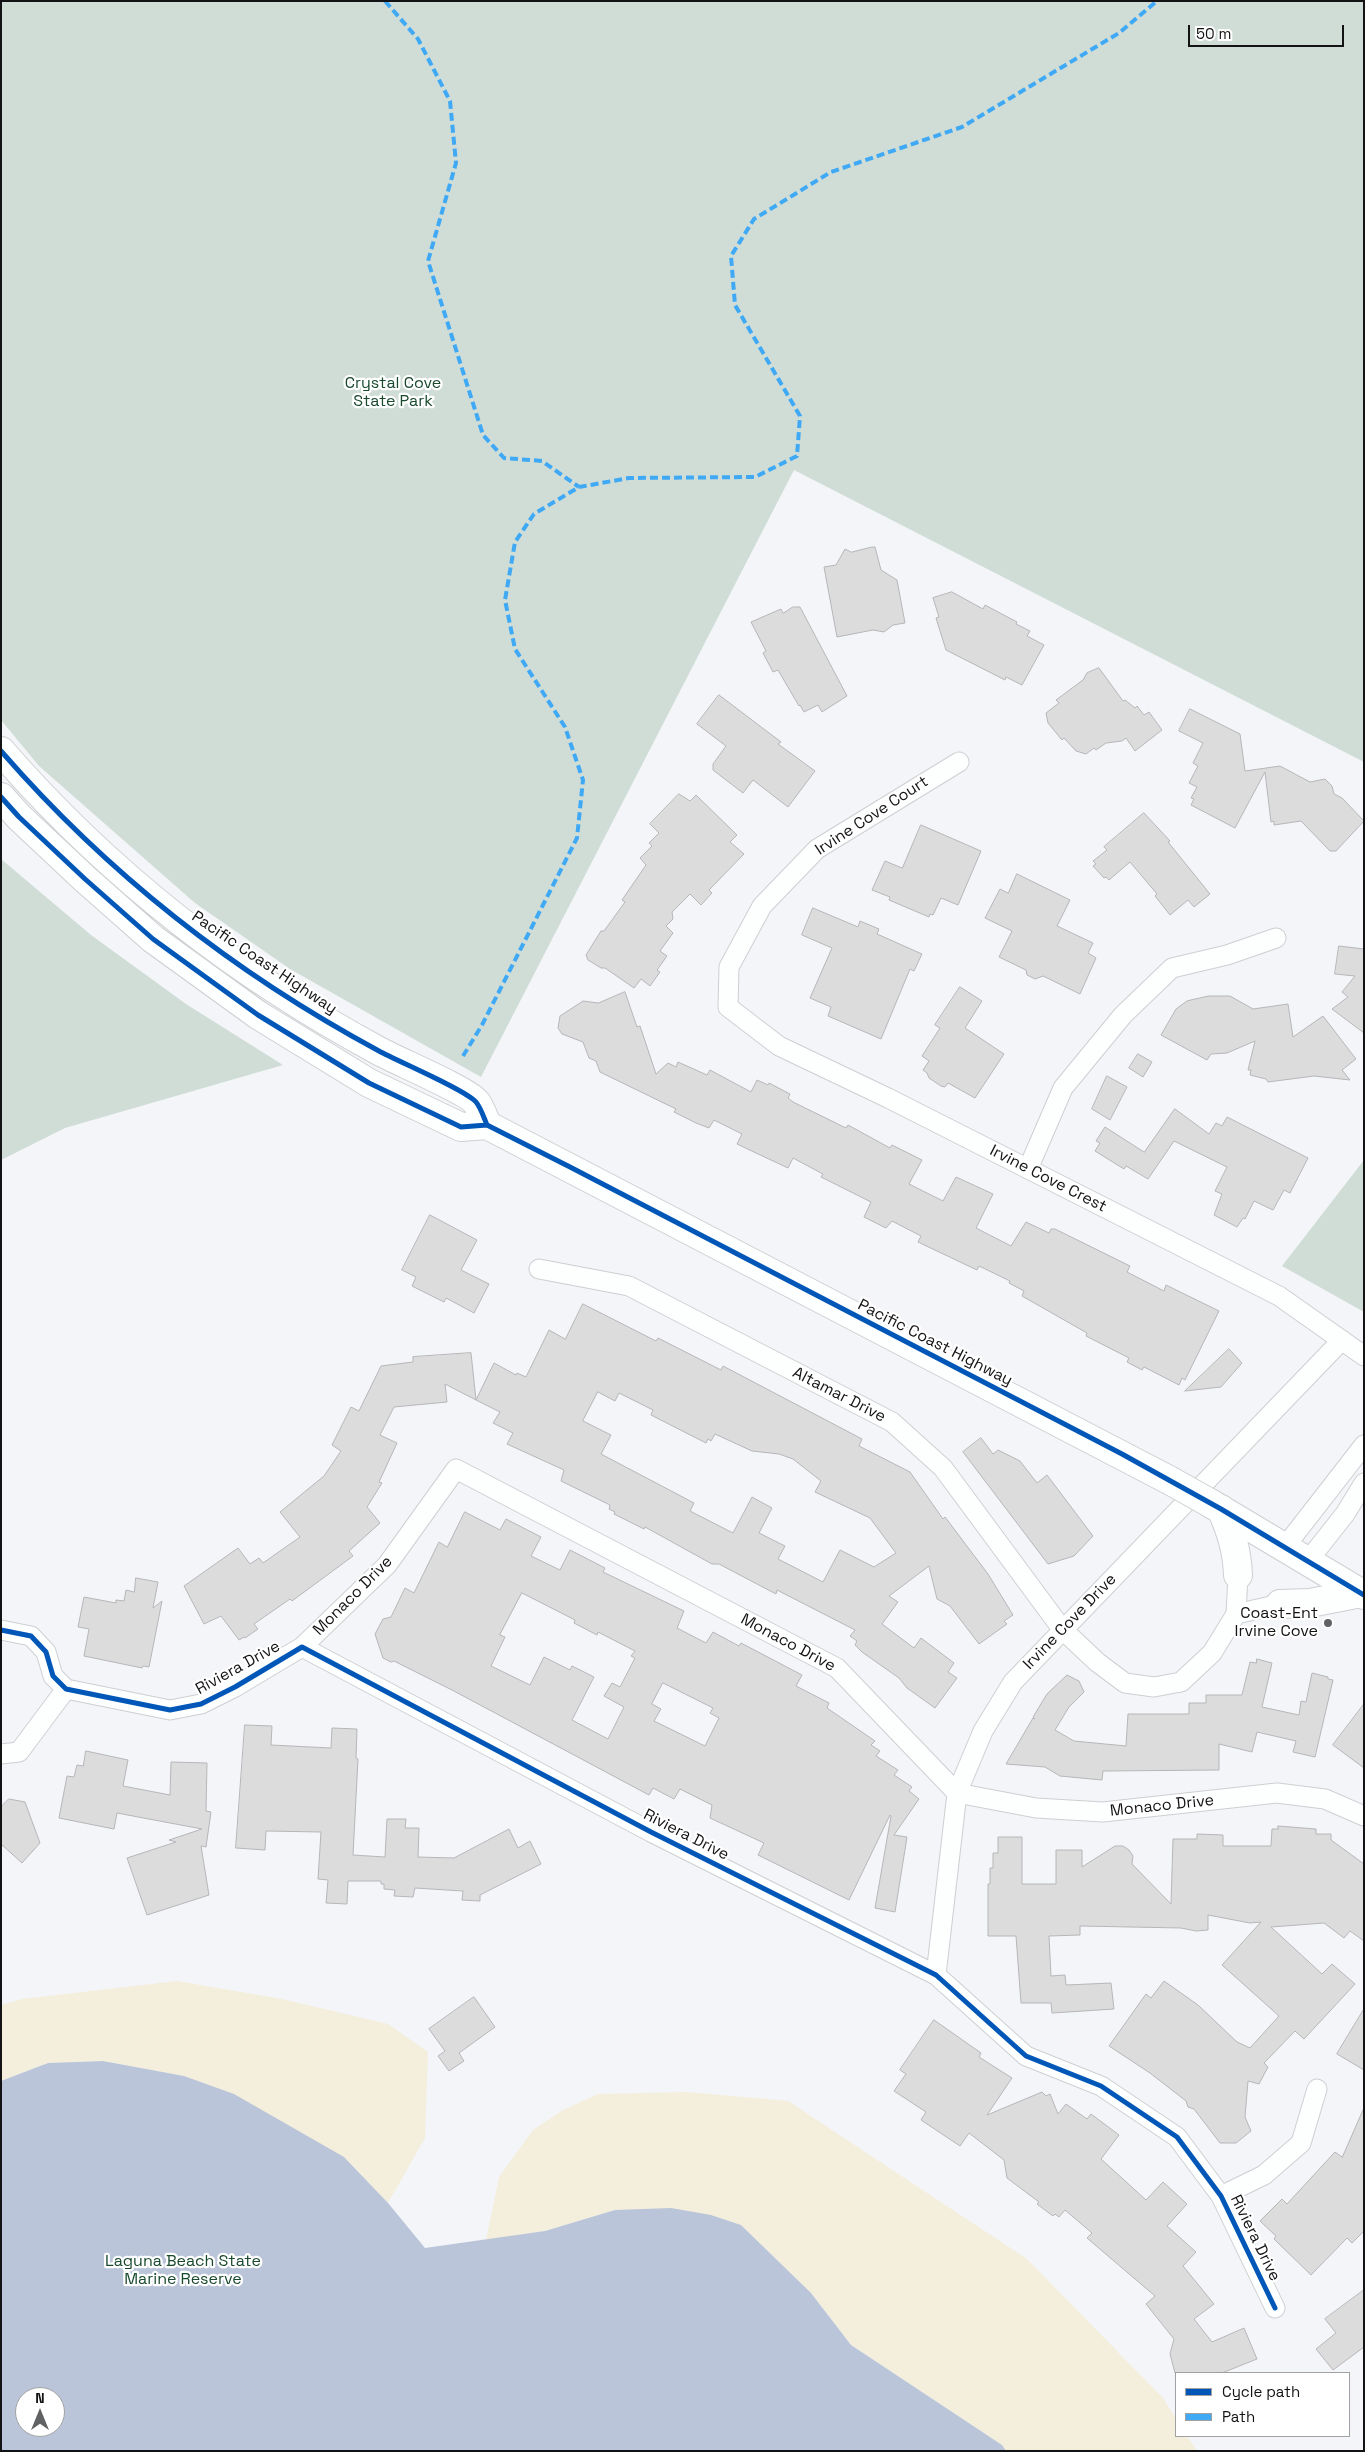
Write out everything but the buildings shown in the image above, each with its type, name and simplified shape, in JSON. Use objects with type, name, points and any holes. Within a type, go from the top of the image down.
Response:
[{"type":"highway","name":"Pacific Coast Highway","points":[[1,752],[80,836],[154,901],[223,954],[296,1002],[378,1051],[475,1101],[487,1125],[1169,1480],[1216,1506],[1362,1594]]},
{"type":"highway","points":[[1,797],[19,817],[78,873],[153,938],[258,1014],[369,1083],[402,1099],[461,1127],[487,1125]]},
{"type":"highway","points":[[1216,1506],[1232,1534],[1237,1554],[1238,1574]]},
{"type":"highway","points":[[1280,1604],[1310,1603],[1362,1594]]},
{"type":"street","name":"Irvine Cove Court","points":[[728,1007],[729,967],[762,906],[817,849],[959,762]]},
{"type":"street","points":[[1028,1168],[1063,1088],[1122,1014],[1172,968],[1227,955],[1276,938]]},
{"type":"street","name":"Irvine Cove Crest","points":[[728,1007],[779,1046],[1028,1168],[1279,1296],[1364,1356]]},
{"type":"street","name":"Altamar Drive","points":[[539,1269],[629,1286],[892,1422],[943,1468],[1062,1629],[1097,1662],[1125,1683],[1154,1687],[1181,1682],[1212,1653],[1236,1614]]},
{"type":"street","name":"Irvine Cove Drive","points":[[936,1975],[957,1793],[984,1731],[1013,1682],[1342,1340]]},
{"type":"street","points":[[1284,1548],[1364,1445]]},
{"type":"street","name":"Monaco Drive","points":[[302,1647],[387,1564],[456,1468],[838,1668],[957,1793],[1036,1808],[1102,1812],[1278,1793],[1325,1799],[1364,1816]]},
{"type":"street","points":[[1307,1562],[1345,1514],[1364,1483]]},
{"type":"street","points":[[1238,1574],[1236,1614],[1280,1604]]},
{"type":"street","points":[[1,1630],[31,1636],[46,1652],[53,1676],[66,1689],[18,1752],[1,1754]]},
{"type":"street","name":"Riviera Drive","points":[[66,1689],[170,1710],[201,1704],[235,1687],[302,1647],[651,1832],[936,1975],[1026,2056],[1101,2086],[1177,2137],[1221,2196],[1275,2308]]},
{"type":"street","points":[[1221,2196],[1264,2175],[1301,2143],[1317,2089]]},
{"type":"green space","name":"Crystal Cove State Park","points":[[1,1],[1364,1],[1364,762],[794,470],[481,1077],[290,969],[195,903],[39,766],[1,720]]},
{"type":"green space","points":[[1,859],[91,935],[186,1004],[283,1065],[65,1128],[1,1160]]},
{"type":"green space","points":[[1364,1160],[1364,1312],[1282,1266]]},
{"type":"sand","points":[[177,1981],[282,1999],[388,2024],[428,2052],[425,2138],[388,2203],[344,2157],[184,2076],[103,2061],[48,2063],[1,2081],[1,2005],[22,1999]]},
{"type":"sand","points":[[688,2092],[788,2101],[1027,2259],[1163,2398],[1175,2417],[1175,2437],[1188,2437],[1197,2451],[1006,2451],[1002,2445],[851,2345],[811,2293],[741,2225],[711,2215],[615,2210],[545,2231],[486,2240],[499,2177],[533,2130],[563,2110],[598,2094]]},
{"type":"water","name":"Laguna Beach State Marine Reserve","points":[[103,2061],[184,2076],[234,2094],[344,2157],[388,2203],[425,2248],[545,2231],[615,2210],[671,2208],[711,2215],[741,2225],[811,2293],[851,2345],[1002,2445],[1006,2451],[1,2451],[1,2081],[48,2063]]},
{"type":"marked path","points":[[385,1],[418,39],[450,101],[456,163],[428,261],[483,435],[504,458],[542,461],[579,487]]},
{"type":"marked path","points":[[463,1056],[482,1025],[577,838],[583,780],[565,727],[515,649],[505,600],[515,542],[534,514],[579,487],[629,478],[755,477],[797,456],[800,416],[735,305],[731,256],[754,219],[831,172],[962,127],[1119,33],[1157,1]]},
{"type":"cycle path","points":[[1,751],[42,796],[130,880],[225,955],[326,1021],[379,1051],[446,1083],[470,1097],[478,1104],[487,1125]]},
{"type":"cycle path","points":[[1,797],[19,817],[85,879],[153,939],[258,1015],[369,1083],[461,1127],[487,1125],[570,1167],[1122,1454],[1221,1509],[1364,1595]]},
{"type":"cycle path","points":[[1,1630],[31,1636],[46,1652],[53,1676],[66,1689],[170,1710],[201,1704],[235,1687],[302,1647],[651,1832],[936,1975],[1026,2056],[1101,2086],[1177,2137],[1221,2196],[1275,2308]]},
{"type":"place","name":"Coast-Ent Irvine Cove","points":[[1328,1623]]}]
